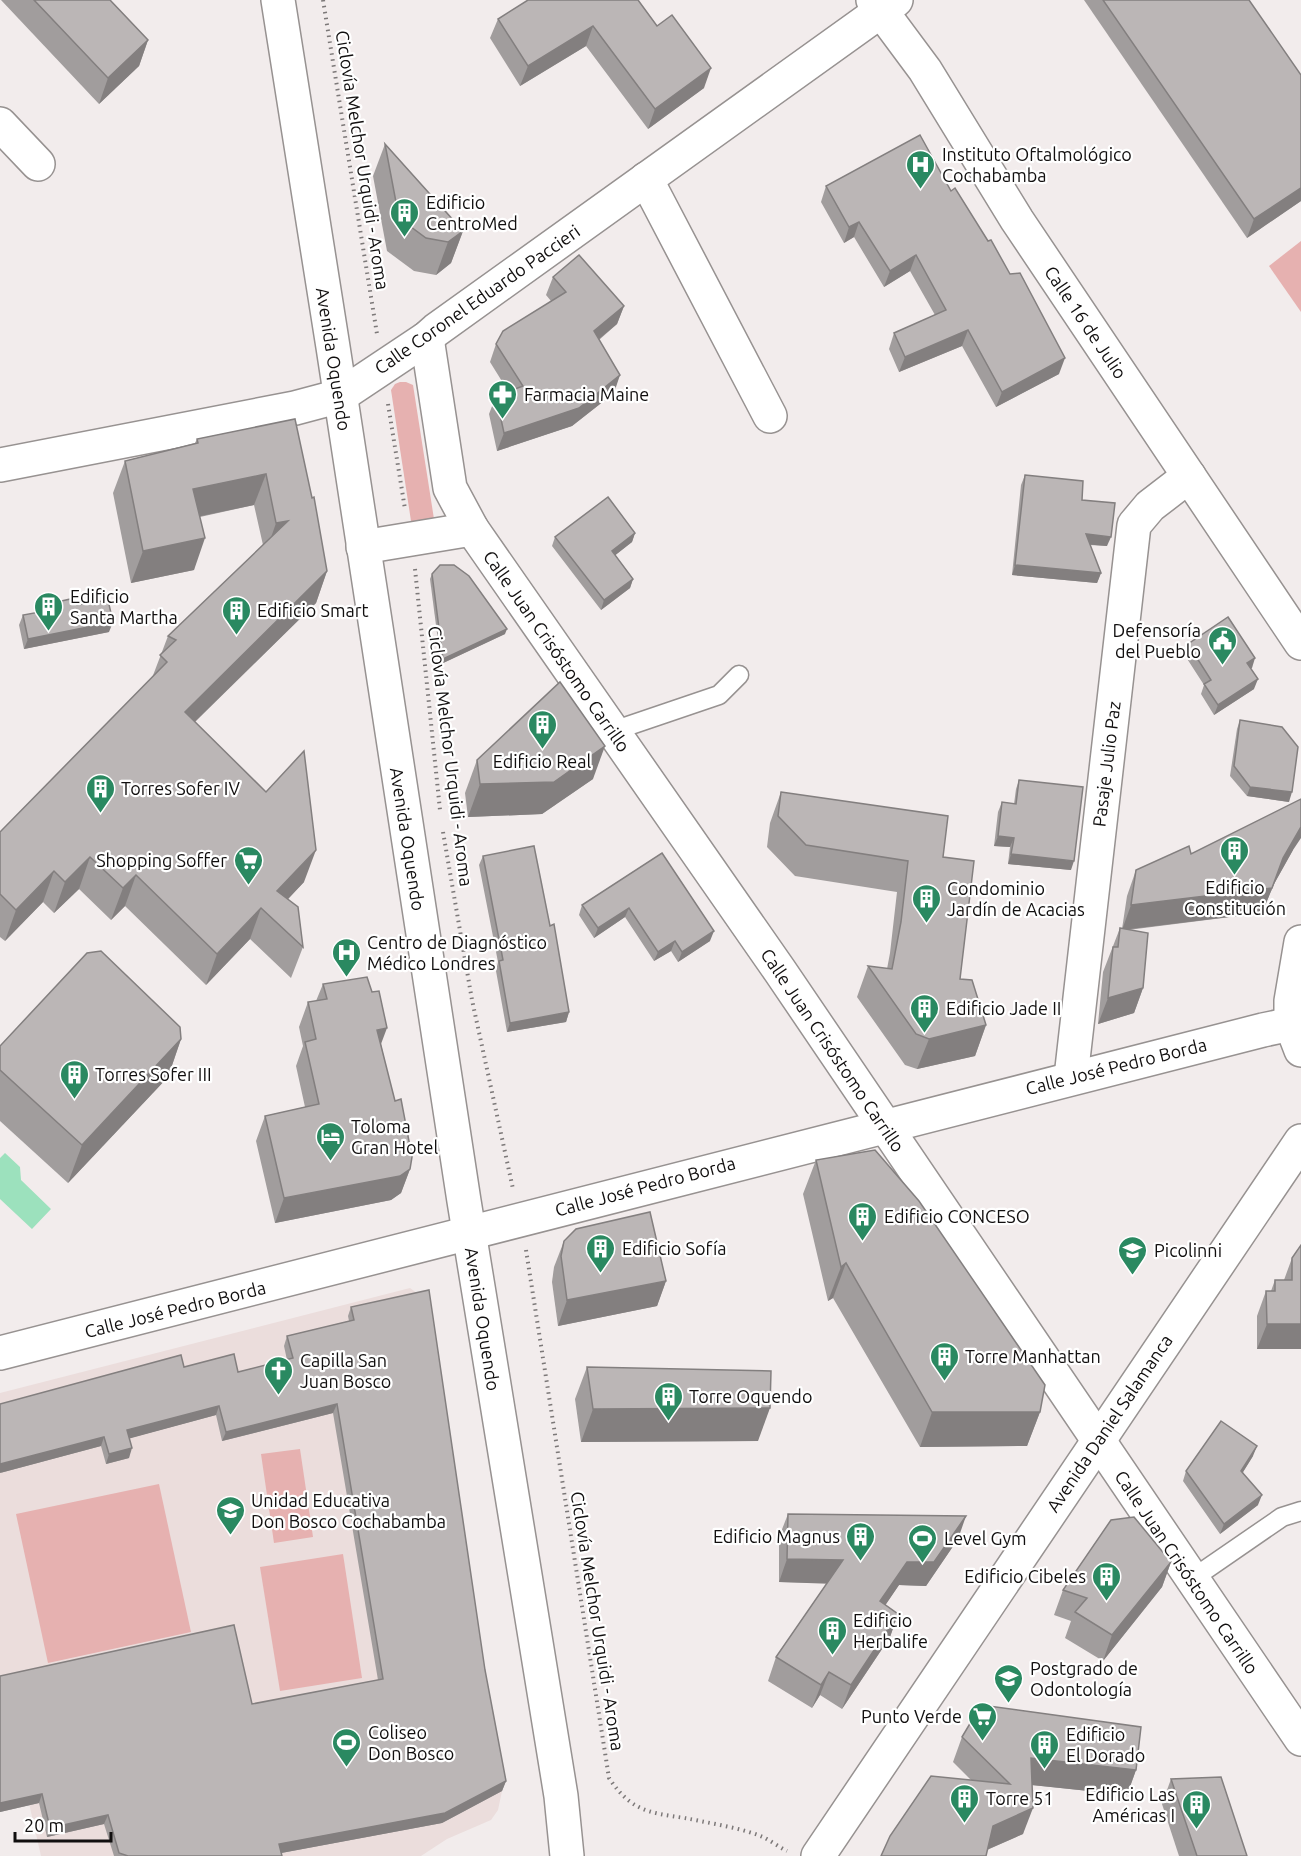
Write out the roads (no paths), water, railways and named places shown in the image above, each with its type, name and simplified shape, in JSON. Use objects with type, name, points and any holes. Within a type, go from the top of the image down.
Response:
[{"type":"street","name":"Avenida Oquendo","points":[[278,0],[470,1234],[552,1743],[567,1856]]},
{"type":"street","name":"Calle Coronel Eduardo Paccieri","points":[[0,465],[295,408],[340,396],[427,338],[883,3]]},
{"type":"street","name":"Calle 16 de Julio","points":[[883,3],[1017,220],[1301,643]]},
{"type":"street","points":[[0,124],[38,164]]},
{"type":"street","points":[[646,179],[770,416]]},
{"type":"street","name":"Calle Juan Crisóstomo Carrillo","points":[[427,338],[450,488],[472,529],[884,1124],[1301,1739]]},
{"type":"street","name":"Pasaje Julio Paz","points":[[1071,1077],[1134,525],[1150,506],[1189,476]]},
{"type":"street","points":[[363,547],[472,529]]},
{"type":"street","points":[[1296,1037],[1292,989],[1301,942]]},
{"type":"street","name":"Calle José Pedro Borda","points":[[0,1353],[470,1234],[1071,1077],[1296,1037]]},
{"type":"street","name":"Avenida Daniel Salamanca","points":[[818,1856],[1301,1141]]},
{"type":"lane","points":[[613,731],[719,695],[739,675]]},
{"type":"lane","points":[[1192,1579],[1282,1517],[1301,1510]]},
{"type":"place","name":"Instituto Oftalmológico Cochabamba","points":[[921,190]]},
{"type":"place","name":"Edificio CentroMed","points":[[405,238]]},
{"type":"place","name":"Farmacia Maine","points":[[503,420]]},
{"type":"place","name":"Edificio Santa Martha","points":[[49,632]]},
{"type":"place","name":"Edificio Smart","points":[[236,636]]},
{"type":"place","name":"Defensoría del Pueblo","points":[[1222,666]]},
{"type":"place","name":"Edificio Real","points":[[542,750]]},
{"type":"place","name":"Torres Sofer IV","points":[[100,814]]},
{"type":"place","name":"Edificio Constitución","points":[[1235,876]]},
{"type":"place","name":"Shopping Soffer","points":[[248,886]]},
{"type":"place","name":"Condominio Jardín de Acacias","points":[[926,924]]},
{"type":"place","name":"Centro de Diagnóstico Médico Londres","points":[[346,978]]},
{"type":"place","name":"Edificio Jade II","points":[[925,1034]]},
{"type":"place","name":"Torres Sofer III","points":[[74,1100]]},
{"type":"place","name":"Toloma Gran Hotel","points":[[330,1162]]},
{"type":"place","name":"Edificio CONCESO","points":[[863,1242]]},
{"type":"place","name":"Edificio Sofía","points":[[601,1274]]},
{"type":"place","name":"Picolinni","points":[[1133,1276]]},
{"type":"place","name":"Torre Manhattan","points":[[944,1382]]},
{"type":"place","name":"Capilla San Juan Bosco","points":[[279,1396]]},
{"type":"place","name":"Torre Oquendo","points":[[668,1422]]},
{"type":"place","name":"Unidad Educativa Don Bosco Cochabamba","points":[[230,1536]]},
{"type":"place","name":"Edificio Magnus","points":[[861,1562]]},
{"type":"place","name":"Level Gym","points":[[923,1564]]},
{"type":"place","name":"Edificio Cibeles","points":[[1107,1602]]},
{"type":"place","name":"Edificio Herbalife","points":[[832,1656]]},
{"type":"place","name":"Postgrado de Odontología","points":[[1009,1704]]},
{"type":"place","name":"Punto Verde","points":[[983,1742]]},
{"type":"place","name":"Coliseo Don Bosco","points":[[347,1768]]},
{"type":"place","name":"Edificio El Dorado","points":[[1045,1770]]},
{"type":"place","name":"Torre 51","points":[[965,1824]]},
{"type":"place","name":"Edificio Las Américas I","points":[[1196,1830]]}]
